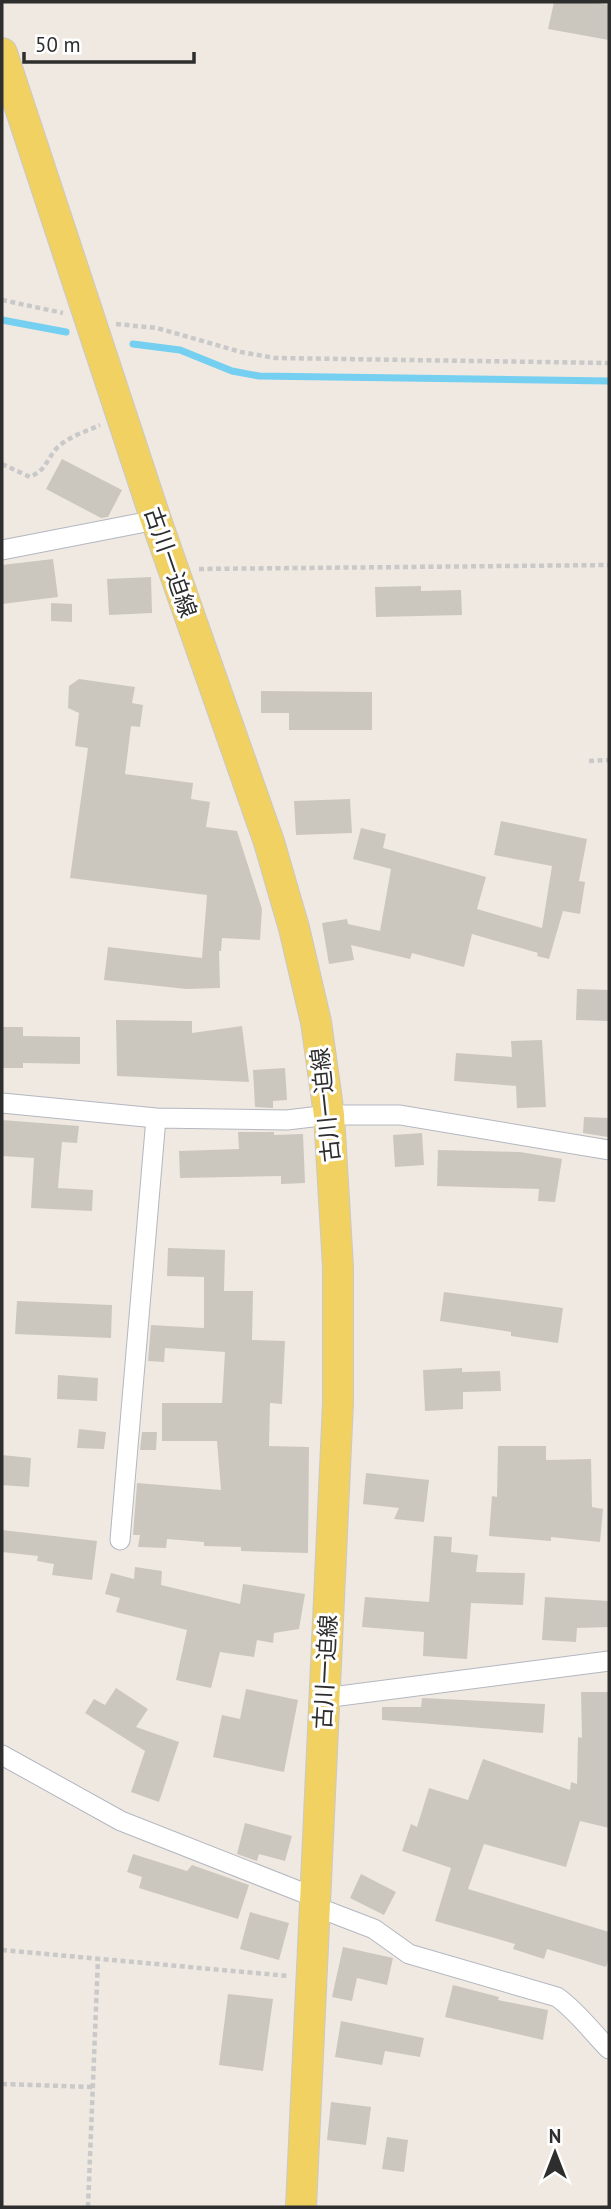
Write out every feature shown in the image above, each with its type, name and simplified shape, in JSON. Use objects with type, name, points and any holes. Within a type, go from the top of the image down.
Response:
[{"type":"main road","name":"古川一迫線","points":[[2,53],[156,520],[269,842],[316,1022],[329,1115],[338,1267],[338,1403],[301,2207]]},
{"type":"street","points":[[2,550],[156,520]]},
{"type":"street","points":[[2,1103],[156,1118],[287,1120],[329,1115],[400,1115],[609,1150]]},
{"type":"street","points":[[120,1540],[156,1118]]},
{"type":"street","points":[[324,1698],[609,1661]]},
{"type":"street","points":[[2,1755],[121,1821],[374,1929],[410,1954],[557,1997],[572,2008],[609,2049]]},
{"type":"path","points":[[2,300],[128,326],[158,328],[241,352],[275,358],[609,363]]},
{"type":"path","points":[[2,464],[30,477],[43,471],[56,449],[67,439],[122,415]]},
{"type":"path","points":[[174,571],[220,568],[609,565]]},
{"type":"path","points":[[589,761],[609,760]]},
{"type":"path","points":[[2,1950],[310,1978]]},
{"type":"path","points":[[88,2207],[98,1958]]},
{"type":"path","points":[[2,2084],[93,2087]]},
{"type":"building","points":[[554,2],[609,5],[609,40],[548,29]]},
{"type":"building","points":[[62,459],[122,490],[108,517],[101,518],[46,489]]},
{"type":"building","points":[[53,559],[58,597],[2,604],[2,565]]},
{"type":"building","points":[[151,577],[152,613],[109,615],[107,579]]},
{"type":"building","points":[[421,586],[421,591],[461,590],[462,615],[376,617],[375,587]]},
{"type":"building","points":[[51,603],[72,604],[72,622],[51,621]]},
{"type":"building","points":[[79,679],[135,687],[132,703],[143,705],[140,727],[131,726],[125,774],[193,783],[191,799],[210,802],[206,827],[237,831],[262,909],[260,940],[222,938],[219,951],[220,988],[186,989],[104,980],[108,947],[202,958],[207,895],[70,878],[88,748],[75,746],[79,713],[68,708],[69,686]]},
{"type":"building","points":[[261,691],[372,692],[372,730],[289,730],[289,713],[261,713]]},
{"type":"building","points":[[350,799],[352,833],[296,835],[294,801]]},
{"type":"building","points":[[501,821],[587,839],[579,881],[585,882],[580,914],[563,911],[549,959],[537,956],[538,953],[472,934],[464,967],[412,953],[410,959],[351,945],[354,960],[329,964],[322,923],[347,919],[348,924],[380,931],[391,869],[353,859],[361,828],[386,834],[383,848],[486,877],[477,909],[542,928],[552,866],[494,855]]},
{"type":"building","points":[[577,989],[609,990],[609,1021],[576,1020]]},
{"type":"building","points":[[116,1020],[192,1021],[192,1033],[242,1026],[249,1082],[117,1076]]},
{"type":"building","points":[[2,1027],[23,1027],[23,1036],[80,1037],[80,1064],[23,1063],[23,1068],[2,1068]]},
{"type":"building","points":[[542,1040],[546,1107],[517,1108],[516,1086],[454,1081],[456,1053],[512,1057],[511,1041]]},
{"type":"building","points":[[285,1068],[287,1100],[273,1101],[273,1108],[255,1107],[253,1070]]},
{"type":"building","points":[[584,1117],[609,1118],[608,1137],[583,1133]]},
{"type":"building","points":[[2,1120],[79,1126],[77,1143],[62,1142],[58,1188],[93,1190],[92,1211],[31,1208],[34,1158],[2,1156]]},
{"type":"building","points":[[238,1132],[303,1134],[305,1183],[281,1184],[281,1176],[180,1178],[179,1151],[239,1149]]},
{"type":"building","points":[[422,1133],[424,1165],[395,1167],[393,1135]]},
{"type":"building","points":[[438,1150],[520,1152],[562,1159],[555,1202],[538,1201],[539,1189],[437,1186]]},
{"type":"building","points":[[168,1248],[225,1250],[224,1291],[253,1291],[252,1340],[285,1341],[282,1404],[270,1403],[269,1446],[309,1447],[308,1553],[241,1551],[241,1547],[204,1546],[204,1542],[167,1539],[166,1548],[138,1547],[140,1535],[133,1535],[137,1483],[221,1490],[217,1441],[162,1441],[162,1403],[222,1403],[225,1352],[165,1348],[164,1362],[148,1361],[151,1325],[204,1328],[204,1277],[167,1276]]},
{"type":"building","points":[[444,1292],[563,1308],[558,1343],[511,1336],[511,1332],[440,1321]]},
{"type":"building","points":[[17,1301],[112,1305],[111,1338],[15,1334]]},
{"type":"building","points":[[462,1368],[462,1372],[500,1371],[501,1391],[463,1392],[463,1409],[425,1411],[423,1370]]},
{"type":"building","points":[[58,1375],[98,1378],[97,1401],[57,1399]]},
{"type":"building","points":[[79,1429],[106,1432],[104,1449],[77,1448]]},
{"type":"building","points":[[142,1432],[157,1432],[156,1450],[140,1450]]},
{"type":"building","points":[[498,1446],[546,1446],[546,1460],[591,1459],[592,1507],[603,1509],[600,1542],[551,1537],[551,1541],[489,1536],[492,1496],[497,1497]]},
{"type":"building","points":[[2,1455],[31,1458],[29,1487],[2,1485]]},
{"type":"building","points":[[366,1473],[429,1480],[424,1522],[394,1519],[399,1508],[363,1504]]},
{"type":"building","points":[[2,1530],[97,1541],[92,1580],[52,1575],[54,1564],[37,1561],[38,1556],[2,1552]]},
{"type":"building","points":[[434,1536],[452,1537],[451,1552],[478,1555],[476,1572],[525,1573],[523,1605],[471,1603],[467,1659],[423,1656],[424,1632],[362,1627],[365,1597],[429,1602]]},
{"type":"building","points":[[135,1567],[162,1571],[161,1585],[240,1604],[243,1584],[305,1594],[299,1629],[274,1633],[273,1643],[257,1640],[254,1657],[220,1652],[211,1688],[176,1680],[187,1630],[116,1612],[120,1598],[105,1594],[111,1573],[134,1579]]},
{"type":"building","points":[[545,1597],[609,1601],[609,1627],[577,1628],[576,1642],[542,1640]]},
{"type":"building","points":[[116,1688],[148,1709],[136,1727],[179,1742],[159,1802],[131,1792],[145,1751],[85,1713],[94,1699],[105,1705]]},
{"type":"building","points":[[246,1689],[298,1700],[284,1772],[213,1757],[222,1715],[240,1719]]},
{"type":"building","points":[[581,1692],[609,1692],[609,1828],[580,1821],[566,1867],[484,1844],[468,1889],[609,1932],[609,1957],[606,1967],[547,1949],[544,1959],[513,1949],[515,1944],[435,1921],[451,1868],[402,1851],[411,1824],[417,1827],[429,1788],[468,1800],[483,1759],[570,1790],[571,1782],[577,1784],[578,1737],[582,1738]]},
{"type":"building","points":[[422,1698],[545,1704],[543,1733],[382,1720],[382,1707],[421,1707]]},
{"type":"building","points":[[245,1823],[292,1836],[285,1861],[259,1854],[257,1861],[237,1854]]},
{"type":"building","points":[[133,1854],[187,1871],[192,1865],[249,1885],[238,1919],[139,1888],[142,1877],[127,1872]]},
{"type":"building","points":[[361,1874],[396,1892],[384,1915],[350,1898]]},
{"type":"building","points":[[250,1912],[289,1923],[279,1960],[240,1949]]},
{"type":"building","points":[[343,1947],[393,1958],[387,1985],[357,1978],[352,2001],[332,1997]]},
{"type":"building","points":[[453,1985],[499,1997],[498,2000],[548,2010],[543,2040],[445,2017]]},
{"type":"building","points":[[228,1994],[273,1999],[263,2071],[219,2065]]},
{"type":"building","points":[[341,2021],[424,2038],[420,2057],[385,2051],[382,2065],[335,2057]]},
{"type":"building","points":[[331,2102],[371,2107],[366,2145],[327,2140]]},
{"type":"building","points":[[387,2137],[408,2140],[404,2172],[382,2169]]},
{"type":"waterway","points":[[2,320],[66,332]]},
{"type":"waterway","points":[[133,344],[180,350],[232,371],[259,376],[609,381]]}]
